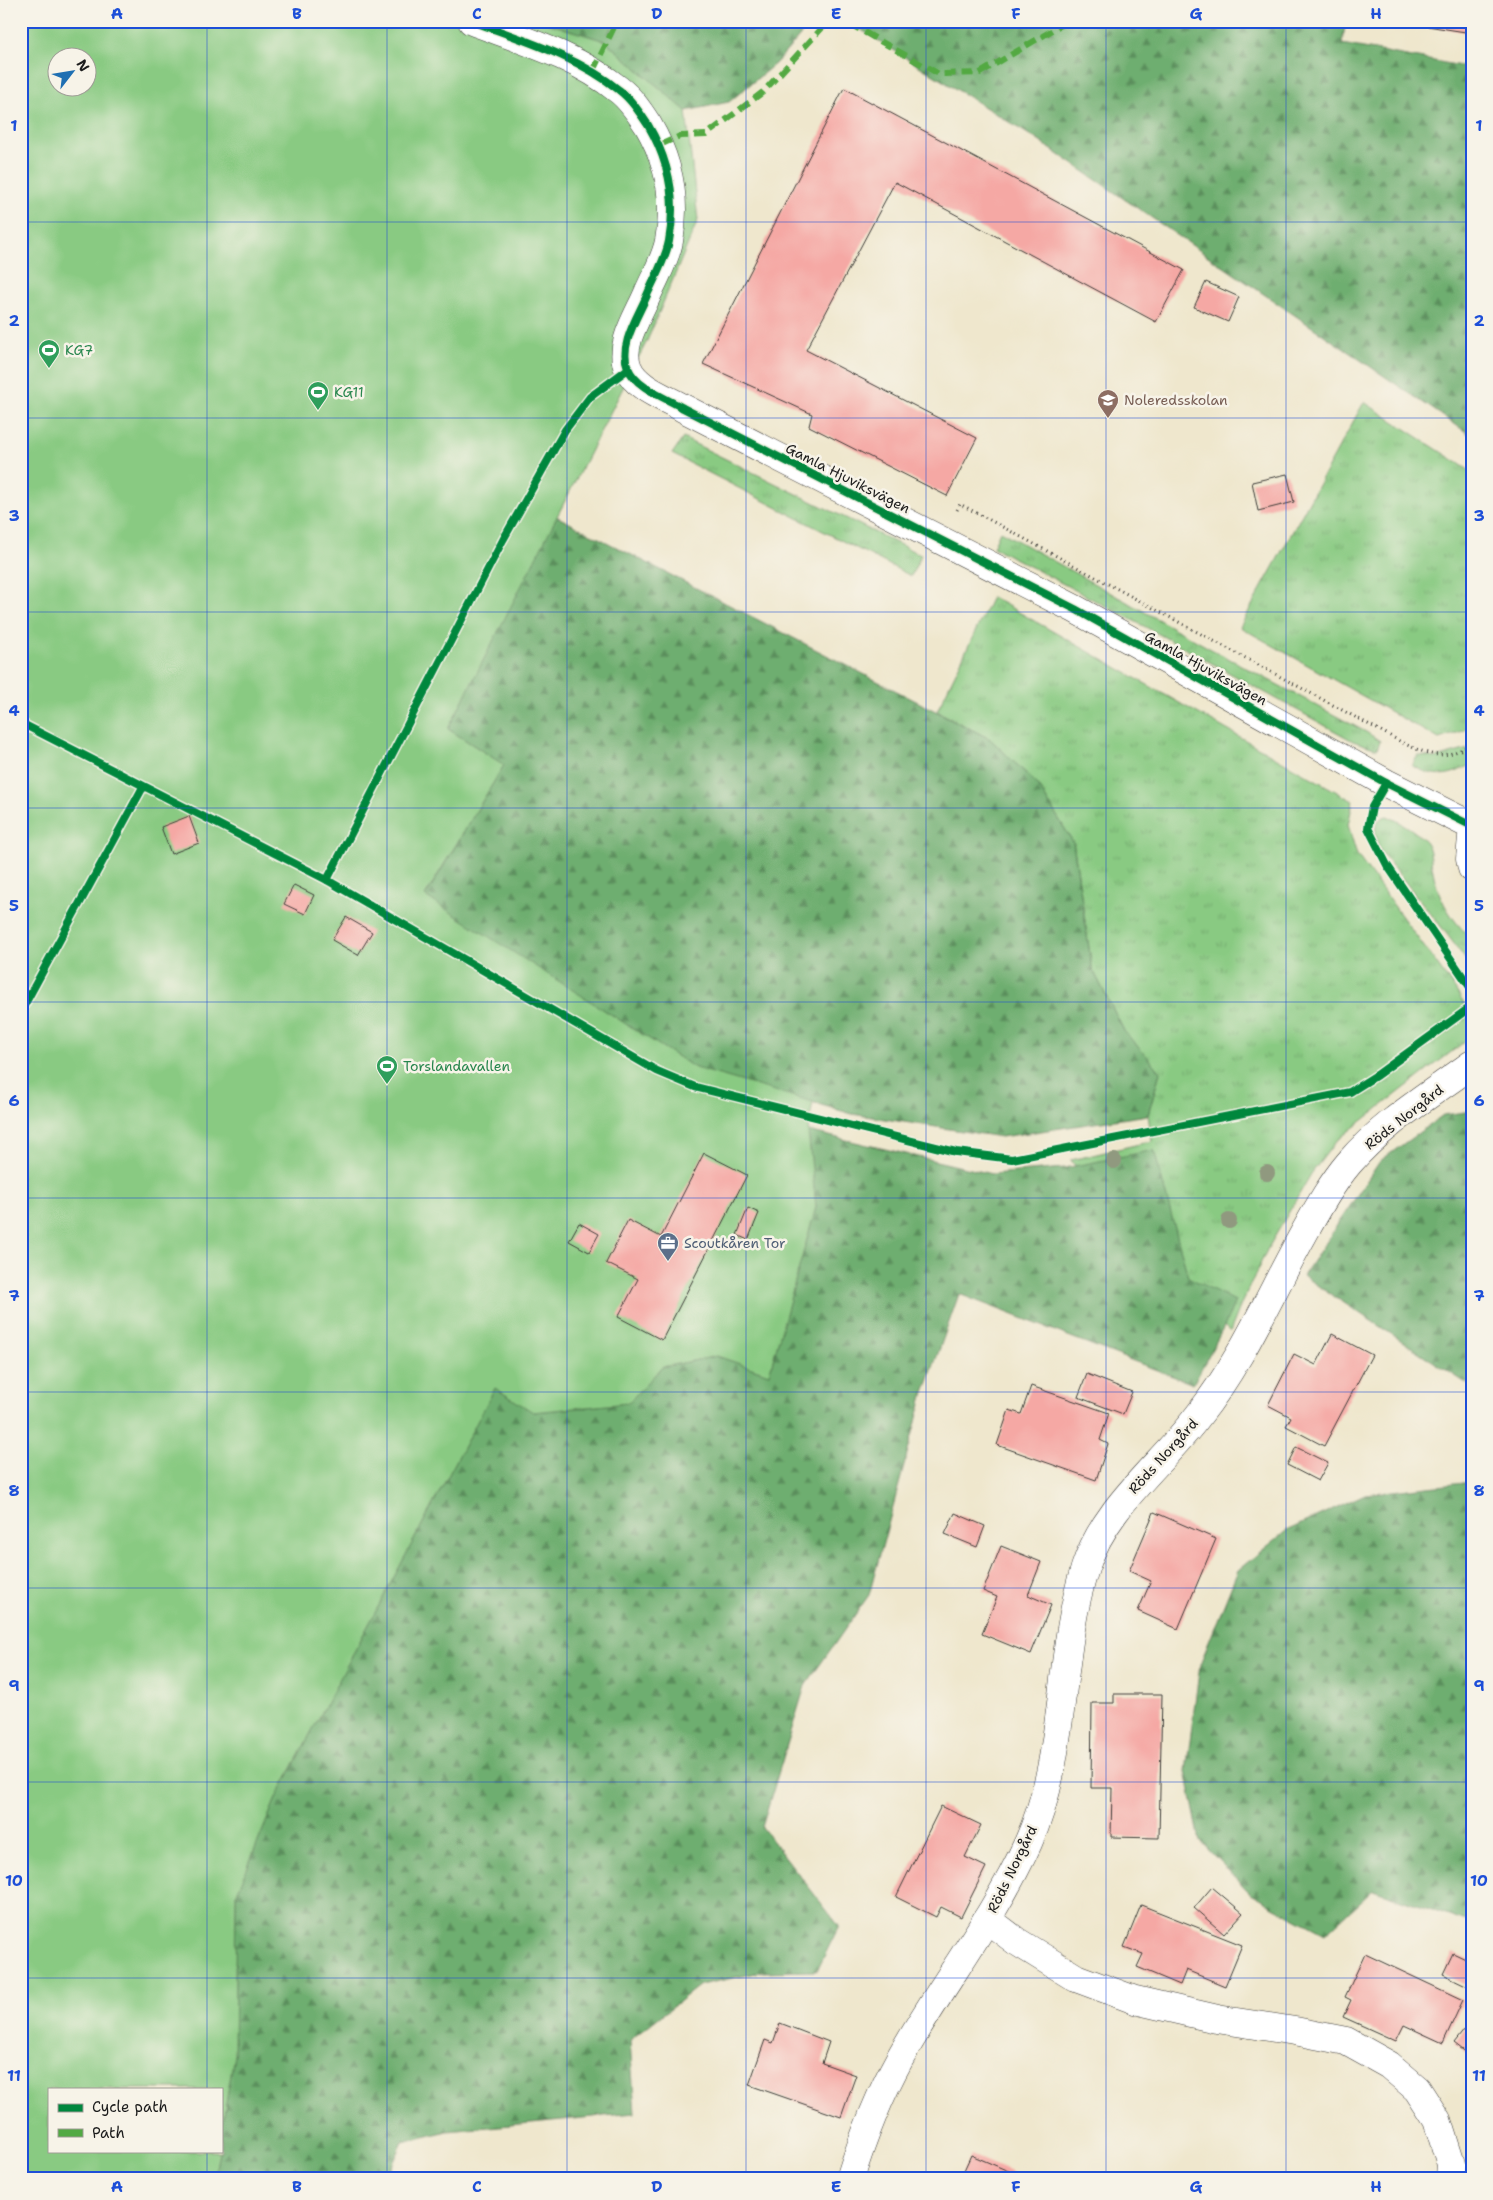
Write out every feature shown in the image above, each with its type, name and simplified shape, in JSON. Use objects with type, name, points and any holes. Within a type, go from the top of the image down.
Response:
[{"type":"street","name":"Gamla Hjuviksvägen","points":[[472,21],[542,47],[592,71],[621,90],[640,113],[660,145],[670,178],[673,207],[669,243],[629,336],[625,354],[628,369],[637,380],[683,408],[1075,609],[1386,782],[1472,826]]},
{"type":"street","points":[[1472,837],[1470,859],[1472,868]]},
{"type":"street","name":"Röds Norgård","points":[[850,2179],[864,2131],[900,2058],[988,1919],[1028,1842],[1044,1794],[1054,1753],[1073,1614],[1086,1564],[1104,1530],[1128,1495],[1193,1423],[1219,1388],[1244,1348],[1279,1279],[1322,1202],[1348,1163],[1395,1120],[1472,1064]]},
{"type":"street","name":"Röds Norgård","points":[[988,1919],[1016,1941],[1076,1978],[1135,2000],[1217,2020],[1295,2031],[1346,2041],[1389,2065],[1417,2089],[1437,2120],[1451,2164],[1450,2179]]},
{"type":"path","points":[[942,540],[960,504],[1405,744],[1430,754],[1449,755],[1472,744]]},
{"type":"green space","name":"Torslandavallen","points":[[21,21],[540,21],[605,41],[686,111],[698,220],[647,341],[448,729],[504,765],[425,896],[695,1068],[813,1102],[808,1131],[816,1207],[769,1374],[717,1356],[662,1367],[628,1403],[533,1412],[495,1388],[276,1798],[236,1895],[234,2055],[222,2128],[222,2088],[48,2088],[48,2152],[219,2152],[214,2179],[21,2179]]},
{"type":"green space","points":[[540,21],[813,21],[776,63],[729,102],[686,111],[605,41]]},
{"type":"green space","points":[[847,21],[1346,21],[1342,44],[1472,68],[1472,436],[1036,139]]},
{"type":"green space","points":[[1364,402],[1472,472],[1472,725],[1463,731],[1439,739],[1240,627]]},
{"type":"green space","points":[[683,438],[921,555],[911,576],[672,454]]},
{"type":"green space","points":[[556,516],[990,739],[1037,784],[1073,842],[1092,968],[1124,1031],[1160,1072],[1148,1115],[1001,1137],[852,1114],[695,1068],[425,897],[504,765],[448,729]]},
{"type":"green space","points":[[1000,531],[1211,649],[1366,732],[1380,741],[1377,749],[1353,741],[1155,632],[993,547]]},
{"type":"green space","points":[[992,597],[1353,801],[1348,825],[1357,855],[1455,989],[1472,1017],[1472,1036],[1336,1141],[1311,1174],[1267,1250],[1230,1332],[1098,1200],[1071,1160],[1152,1141],[1148,1115],[1160,1072],[1124,1031],[1092,968],[1073,842],[1037,784],[990,739],[937,711]]},
{"type":"green space","points":[[1472,748],[1472,764],[1456,772],[1442,775],[1428,773],[1412,766],[1418,755],[1435,758]]},
{"type":"green space","points":[[1387,816],[1412,830],[1427,844],[1435,881],[1446,908],[1464,932],[1472,939],[1472,968],[1382,853],[1376,838],[1376,827],[1381,818]]},
{"type":"green space","points":[[1472,1111],[1472,1387],[1303,1276],[1380,1161],[1443,1115]]},
{"type":"green space","points":[[808,1131],[992,1174],[1065,1168],[1154,1150],[1188,1277],[1235,1301],[1224,1327],[1193,1384],[959,1294],[923,1396],[869,1595],[805,1686],[762,1827],[839,1926],[817,1971],[761,1972],[700,1985],[630,2040],[635,2113],[448,2131],[403,2142],[386,2179],[214,2179],[219,2152],[222,2152],[222,2128],[234,2055],[236,1895],[276,1798],[495,1388],[534,1412],[628,1403],[662,1367],[717,1356],[769,1374],[816,1207]]},
{"type":"green space","points":[[1472,1482],[1472,1924],[1373,1890],[1325,1934],[1251,1894],[1200,1841],[1186,1771],[1200,1664],[1238,1570],[1286,1531],[1365,1494]]},
{"type":"building","points":[[1415,21],[1472,21],[1472,33],[1414,24]]},
{"type":"building","points":[[844,88],[1184,270],[1156,322],[895,182],[806,350],[977,438],[947,496],[809,426],[812,414],[703,364]]},
{"type":"building","points":[[1206,282],[1239,297],[1228,322],[1194,307]]},
{"type":"building","points":[[1287,474],[1294,502],[1258,511],[1252,482]]},
{"type":"building","points":[[189,816],[199,843],[171,854],[161,827]]},
{"type":"building","points":[[294,885],[314,895],[305,914],[284,904]]},
{"type":"building","points":[[346,917],[372,932],[358,955],[332,940]]},
{"type":"building","points":[[704,1153],[747,1175],[662,1340],[618,1317],[638,1279],[606,1263],[628,1220],[661,1237]]},
{"type":"building","points":[[748,1208],[759,1213],[748,1240],[737,1235]]},
{"type":"building","points":[[579,1223],[599,1234],[589,1252],[569,1241]]},
{"type":"building","points":[[1332,1334],[1372,1355],[1324,1446],[1286,1426],[1291,1417],[1268,1405],[1294,1354],[1316,1365]]},
{"type":"building","points":[[1087,1374],[1132,1392],[1123,1414],[1078,1397]]},
{"type":"building","points":[[1031,1386],[1109,1413],[1100,1440],[1108,1444],[1096,1480],[997,1445],[1009,1410],[1021,1414]]},
{"type":"building","points":[[1296,1447],[1328,1463],[1318,1481],[1287,1465]]},
{"type":"building","points":[[1154,1512],[1216,1539],[1178,1629],[1138,1611],[1151,1581],[1129,1571]]},
{"type":"building","points":[[955,1513],[985,1526],[977,1547],[945,1534]]},
{"type":"building","points":[[1001,1546],[1041,1562],[1028,1595],[1051,1605],[1031,1654],[982,1634],[997,1597],[983,1591]]},
{"type":"building","points":[[1114,1694],[1162,1694],[1159,1838],[1111,1837],[1112,1788],[1091,1788],[1092,1703],[1114,1703]]},
{"type":"building","points":[[941,1806],[981,1825],[965,1857],[986,1867],[961,1917],[941,1907],[936,1917],[896,1897]]},
{"type":"building","points":[[1212,1887],[1243,1913],[1224,1934],[1194,1908]]},
{"type":"building","points":[[1141,1905],[1242,1945],[1225,1986],[1186,1970],[1180,1985],[1137,1967],[1143,1954],[1124,1947]]},
{"type":"building","points":[[1453,1953],[1472,1962],[1472,1977],[1468,1986],[1443,1974]]},
{"type":"building","points":[[1365,1954],[1463,2000],[1443,2043],[1404,2025],[1396,2041],[1343,2017],[1351,2000],[1345,1997]]},
{"type":"building","points":[[1472,2020],[1472,2057],[1454,2043]]},
{"type":"building","points":[[780,2023],[829,2042],[822,2063],[856,2075],[841,2117],[749,2085],[765,2040],[773,2043]]},
{"type":"building","points":[[971,2155],[1027,2179],[960,2179]]},
{"type":"marked path","points":[[593,71],[617,21]]},
{"type":"marked path","points":[[660,145],[680,136],[706,135],[763,92],[823,27],[848,23],[939,74],[980,73],[1068,21]]},
{"type":"cycle path","points":[[472,21],[567,58],[603,78],[631,102],[648,125],[655,139],[666,166],[672,210],[669,241],[665,254],[631,330],[626,350],[628,368],[644,387],[1075,609],[1386,783],[1472,826]]},
{"type":"cycle path","points":[[628,369],[590,397],[565,430],[503,540],[327,880],[657,1071],[695,1087],[956,1152],[1012,1159],[1350,1092],[1377,1075],[1472,1006]]},
{"type":"cycle path","points":[[21,723],[327,880]]},
{"type":"cycle path","points":[[1386,783],[1372,807],[1368,828],[1387,865],[1472,990]]},
{"type":"cycle path","points":[[21,1011],[143,787]]},
{"type":"place","name":"KG7","points":[[49,369]]},
{"type":"place","name":"KG11","points":[[318,411]]},
{"type":"place","name":"Noleredsskolan","points":[[1108,419]]},
{"type":"place","name":"Torslandavallen","points":[[387,1085]]},
{"type":"place","name":"Scoutkåren Tor","points":[[668,1262]]}]
